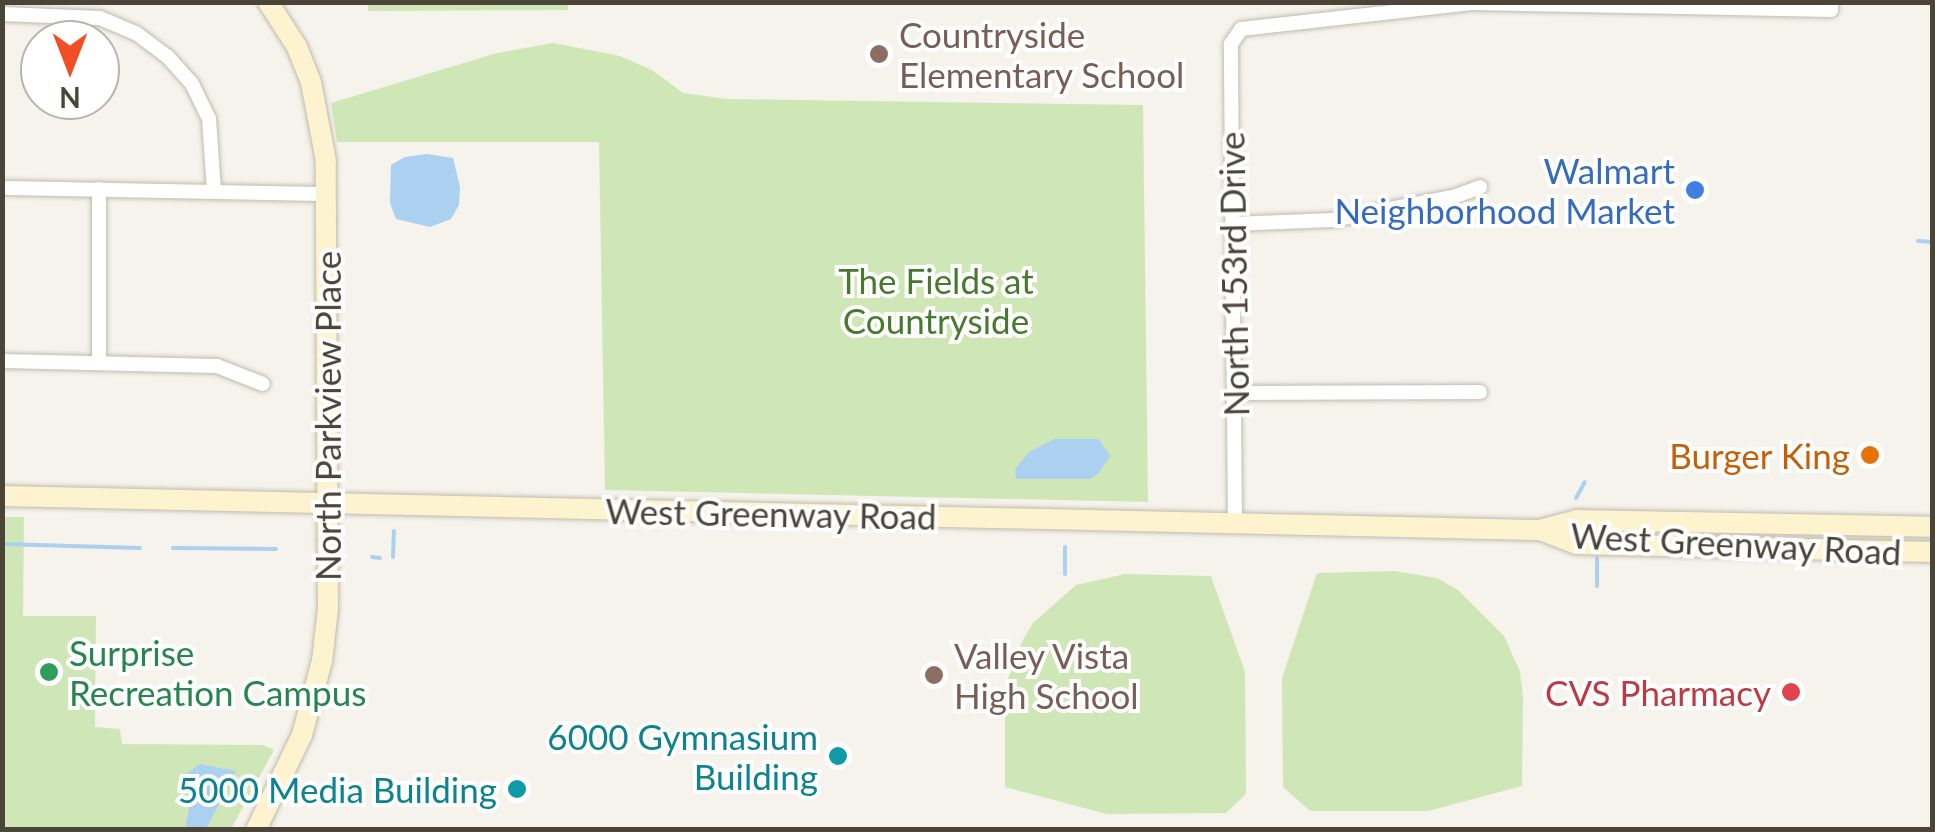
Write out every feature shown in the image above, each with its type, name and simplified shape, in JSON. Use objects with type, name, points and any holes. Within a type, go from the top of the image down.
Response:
[{"type":"main road","name":"North Parkview Place","points":[[256,830],[302,735],[322,661],[328,608],[326,194],[322,123],[311,82],[291,36],[268,2]]},
{"type":"main road","name":"West Greenway Road","points":[[2,496],[1540,530],[1577,520],[1932,527]]},
{"type":"main road","name":"West Greenway Road","points":[[1540,530],[1576,544],[1932,552]]},
{"type":"street","name":"North 153rd Drive","points":[[1236,522],[1230,44],[1241,29],[1472,3],[1603,6]]},
{"type":"street","points":[[1603,6],[1831,6]]},
{"type":"street","points":[[2,14],[100,18],[136,33],[167,56],[192,84],[209,119],[214,191]]},
{"type":"street","points":[[1232,224],[1332,220],[1453,197],[1480,187]]},
{"type":"street","points":[[2,188],[326,194]]},
{"type":"street","points":[[99,189],[99,364]]},
{"type":"street","points":[[2,361],[218,366],[263,384]]},
{"type":"street","points":[[1234,393],[1480,392]]},
{"type":"green space","points":[[368,2],[568,3],[568,10],[368,11]]},
{"type":"green space","name":"The Fields at Countryside","points":[[553,43],[620,56],[652,70],[683,93],[727,99],[1143,105],[1148,502],[605,490],[599,142],[337,142],[331,103],[497,53]]},
{"type":"green space","name":"Surprise Recreation Campus","points":[[3,517],[24,517],[23,616],[96,616],[95,727],[120,729],[122,744],[263,745],[274,750],[231,829],[3,830]]},
{"type":"green space","points":[[1395,571],[1437,578],[1458,590],[1504,636],[1520,672],[1523,697],[1522,786],[1428,811],[1310,811],[1283,787],[1282,678],[1317,573]]},
{"type":"green space","points":[[1125,574],[1211,576],[1245,672],[1246,794],[1226,813],[1107,814],[1005,787],[1005,686],[1022,642],[1033,623],[1076,585]]},
{"type":"water","points":[[427,154],[453,158],[460,187],[459,205],[451,219],[430,227],[396,219],[390,203],[391,165],[405,157]]},
{"type":"water","points":[[1054,439],[1099,439],[1110,456],[1090,479],[1016,479],[1015,469],[1029,452]]},
{"type":"water","points":[[200,764],[236,771],[206,829],[185,829],[190,803],[185,775]]},
{"type":"waterway","points":[[1918,241],[1932,242]]},
{"type":"waterway","points":[[1576,498],[1585,482]]},
{"type":"waterway","points":[[393,557],[394,531]]},
{"type":"waterway","points":[[2,544],[140,548]]},
{"type":"waterway","points":[[1065,547],[1065,574]]},
{"type":"waterway","points":[[173,548],[276,549]]},
{"type":"waterway","points":[[372,557],[380,558]]},
{"type":"waterway","points":[[1597,558],[1597,586]]},
{"type":"place","name":"Countryside Elementary School","points":[[879,54]]},
{"type":"place","name":"Walmart Neighborhood Market","points":[[1695,190]]},
{"type":"place","name":"Burger King","points":[[1870,455]]},
{"type":"place","name":"Surprise Recreation Campus","points":[[49,672]]},
{"type":"place","name":"Valley Vista High School","points":[[934,675]]},
{"type":"place","name":"CVS Pharmacy","points":[[1791,692]]},
{"type":"place","name":"6000 Gymnasium Building","points":[[838,756]]},
{"type":"place","name":"5000 Media Building","points":[[517,789]]}]
